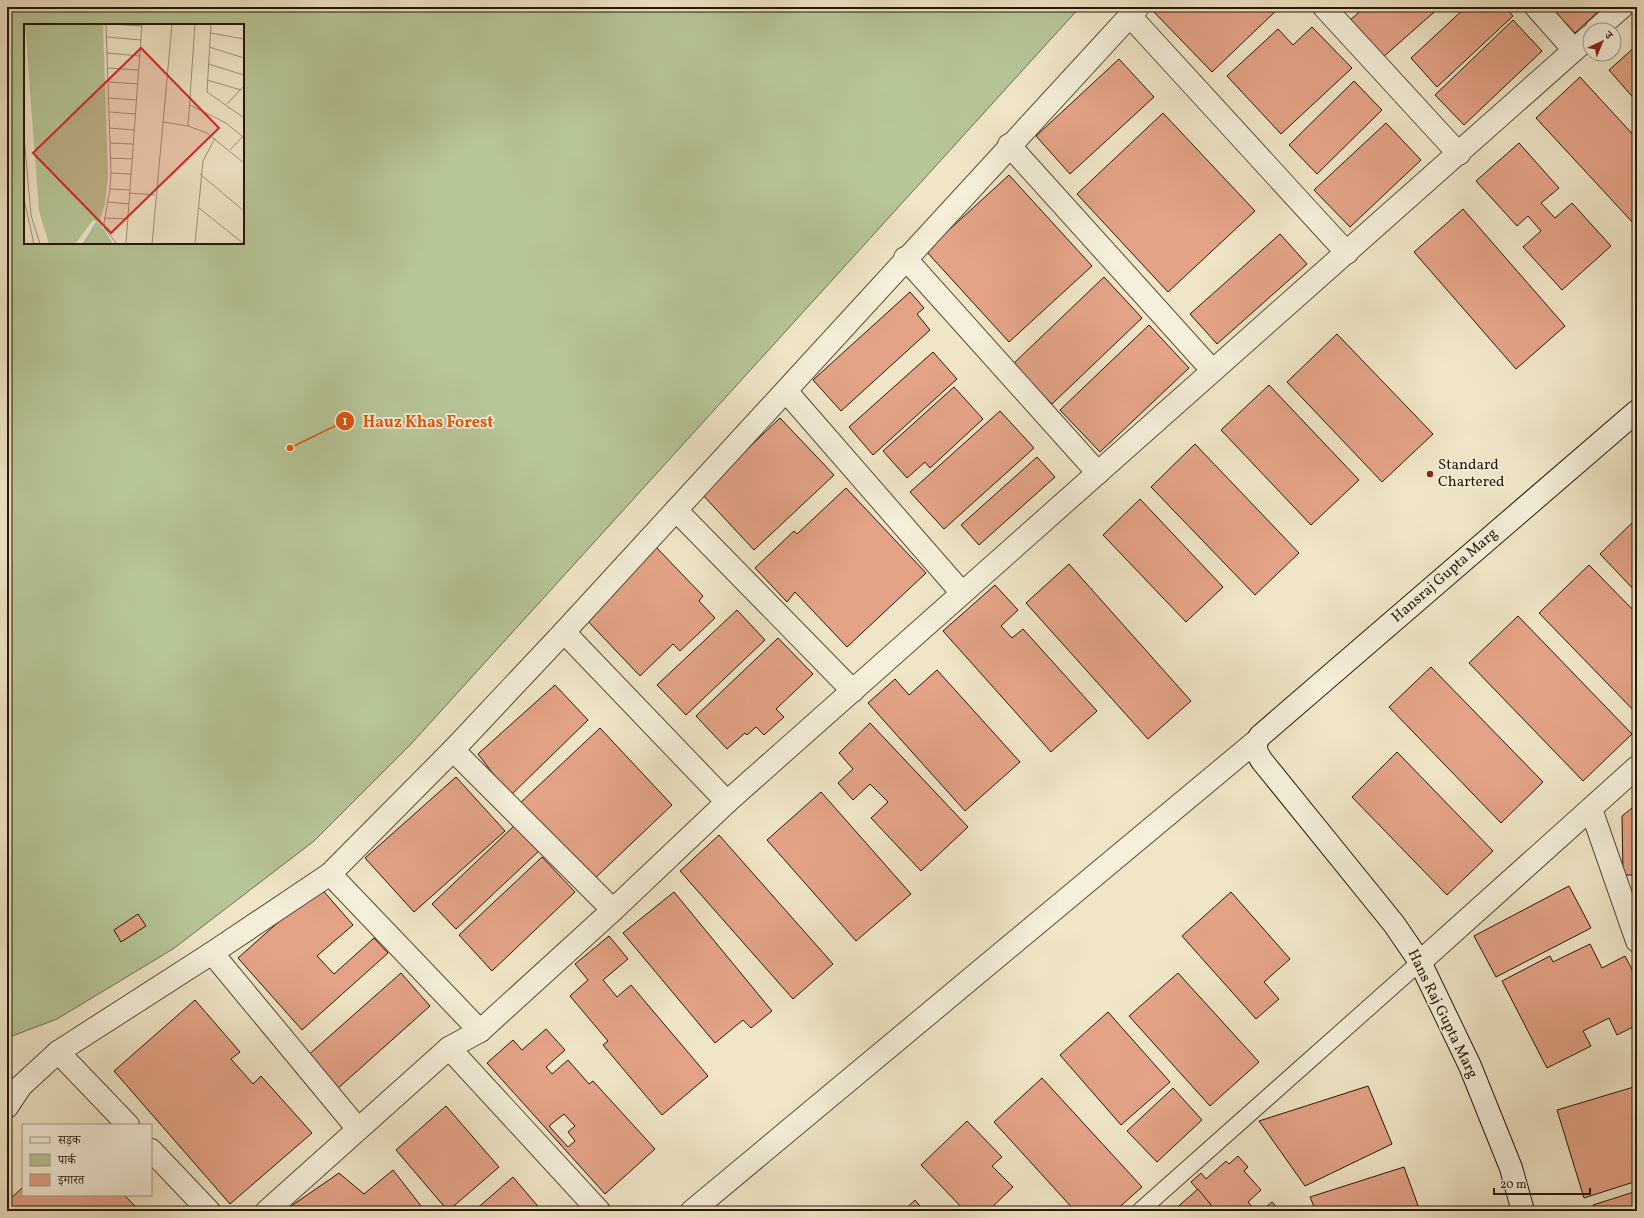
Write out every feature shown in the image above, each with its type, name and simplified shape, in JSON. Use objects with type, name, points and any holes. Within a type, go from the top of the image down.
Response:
[{"type":"street","points":[[1324,7],[1458,154]]},
{"type":"street","points":[[1536,7],[1574,50]]},
{"type":"street","points":[[1605,22],[1622,7]]},
{"type":"street","points":[[7,1107],[21,1086],[58,1052],[212,953],[330,874],[453,750],[564,632],[786,391],[905,258],[1134,11],[1347,253]]},
{"type":"street","points":[[267,1211],[449,1048],[480,1031],[613,910],[727,802],[1582,43]]},
{"type":"street","points":[[1010,145],[1212,370]]},
{"type":"street","points":[[905,258],[1098,474]]},
{"type":"street","points":[[786,391],[962,593]]},
{"type":"street","name":"Hansraj Gupta Marg","points":[[692,1211],[1255,742],[1260,736],[1637,411]]},
{"type":"street","points":[[676,510],[853,691]]},
{"type":"street","points":[[564,632],[727,802]]},
{"type":"street","name":"Hans Raj Gupta Marg","points":[[1255,742],[1256,752],[1262,762],[1394,924],[1420,962],[1470,1066],[1511,1168],[1523,1211]]},
{"type":"street","points":[[453,750],[613,910]]},
{"type":"street","points":[[1420,962],[1637,767]]},
{"type":"street","points":[[1591,809],[1637,941]]},
{"type":"street","points":[[330,874],[480,1031]]},
{"type":"street","points":[[212,953],[358,1129]]},
{"type":"street","points":[[449,1048],[599,1211]]},
{"type":"street","points":[[58,1052],[127,1124]]},
{"type":"street","points":[[152,1151],[209,1211]]},
{"type":"lane","points":[[1140,1211],[1420,962]]},
{"type":"green space","points":[[12,7],[1080,7],[411,744],[314,841],[173,949],[57,1019],[7,1038],[7,14]]},
{"type":"building","points":[[1153,7],[1280,7],[1212,72],[1151,9]]},
{"type":"building","points":[[1365,7],[1440,7],[1382,58],[1349,21]]},
{"type":"building","points":[[1466,7],[1505,7],[1513,16],[1437,87],[1411,58]]},
{"type":"building","points":[[1551,7],[1603,7],[1587,22],[1582,22],[1582,26],[1575,33]]},
{"type":"building","points":[[1513,20],[1542,51],[1464,125],[1435,95]]},
{"type":"building","points":[[1312,27],[1352,68],[1281,134],[1227,76],[1278,29],[1293,45]]},
{"type":"building","points":[[1637,45],[1637,102],[1609,70],[1618,62],[1622,62],[1622,58]]},
{"type":"building","points":[[1119,59],[1154,97],[1070,174],[1036,136]]},
{"type":"building","points":[[1580,77],[1637,139],[1637,221],[1634,224],[1536,118]]},
{"type":"building","points":[[1354,81],[1382,110],[1317,174],[1289,145]]},
{"type":"building","points":[[1163,113],[1255,211],[1168,292],[1077,194]]},
{"type":"building","points":[[1386,123],[1421,160],[1350,227],[1314,190]]},
{"type":"building","points":[[1519,143],[1559,188],[1541,203],[1555,218],[1572,203],[1611,246],[1562,290],[1523,247],[1541,231],[1528,216],[1517,226],[1476,181]]},
{"type":"building","points":[[1009,175],[1092,266],[1009,342],[926,251]]},
{"type":"building","points":[[1463,209],[1565,326],[1516,369],[1414,252]]},
{"type":"building","points":[[1280,234],[1307,264],[1217,344],[1190,314]]},
{"type":"building","points":[[1104,277],[1142,318],[1052,404],[1013,364]]},
{"type":"building","points":[[910,292],[924,308],[917,314],[930,330],[841,411],[813,380]]},
{"type":"building","points":[[1149,325],[1189,368],[1100,452],[1060,410]]},
{"type":"building","points":[[1337,334],[1433,434],[1382,482],[1287,382]]},
{"type":"building","points":[[933,352],[957,379],[873,455],[849,427]]},
{"type":"building","points":[[1269,385],[1359,480],[1311,525],[1221,430]]},
{"type":"building","points":[[954,387],[983,419],[930,468],[925,462],[907,478],[883,451]]},
{"type":"building","points":[[1000,411],[1034,448],[944,529],[910,492]]},
{"type":"building","points":[[780,418],[834,475],[754,550],[701,493]]},
{"type":"building","points":[[1195,444],[1299,553],[1255,595],[1151,487]]},
{"type":"building","points":[[1037,457],[1055,477],[979,545],[961,525]]},
{"type":"building","points":[[846,488],[926,573],[847,647],[795,592],[787,602],[755,568],[794,531],[797,534]]},
{"type":"building","points":[[1140,499],[1223,587],[1186,622],[1103,535]]},
{"type":"building","points":[[1637,518],[1637,593],[1600,554]]},
{"type":"building","points":[[655,546],[703,596],[699,601],[715,618],[680,651],[673,644],[640,676],[582,615]]},
{"type":"building","points":[[1069,564],[1191,701],[1148,739],[1026,603]]},
{"type":"building","points":[[1589,565],[1637,614],[1637,714],[1539,613]]},
{"type":"building","points":[[995,585],[1018,610],[1001,626],[1012,638],[1023,629],[1097,711],[1051,752],[943,631]]},
{"type":"building","points":[[737,610],[765,640],[686,715],[657,685]]},
{"type":"building","points":[[1518,616],[1632,734],[1583,781],[1469,663]]},
{"type":"building","points":[[778,638],[813,674],[776,709],[784,717],[764,735],[756,727],[747,735],[745,733],[727,749],[696,716]]},
{"type":"building","points":[[1431,667],[1543,782],[1501,823],[1389,707]]},
{"type":"building","points":[[937,670],[1020,762],[965,811],[868,703],[895,679],[909,695]]},
{"type":"building","points":[[555,685],[588,720],[510,796],[478,754]]},
{"type":"building","points":[[870,723],[968,827],[921,871],[871,818],[888,802],[870,784],[853,800],[838,783],[853,769],[839,753]]},
{"type":"building","points":[[600,728],[672,805],[592,881],[519,804]]},
{"type":"building","points":[[1397,752],[1493,851],[1447,895],[1352,797]]},
{"type":"building","points":[[456,777],[505,831],[414,912],[365,858]]},
{"type":"building","points":[[821,792],[911,894],[856,941],[767,840]]},
{"type":"building","points":[[1637,804],[1637,875],[1623,875],[1622,816]]},
{"type":"building","points":[[515,825],[540,850],[456,929],[432,904]]},
{"type":"building","points":[[719,835],[833,964],[793,999],[680,871]]},
{"type":"building","points":[[542,857],[575,892],[492,971],[459,935]]},
{"type":"building","points":[[319,886],[353,925],[317,956],[334,974],[374,938],[388,953],[302,1030],[238,958]]},
{"type":"building","points":[[1569,886],[1591,928],[1496,977],[1474,936]]},
{"type":"building","points":[[674,892],[772,1011],[751,1028],[743,1020],[715,1043],[623,933]]},
{"type":"building","points":[[1231,892],[1290,959],[1264,982],[1279,999],[1256,1019],[1182,936]]},
{"type":"building","points":[[138,914],[146,926],[121,942],[114,930]]},
{"type":"building","points":[[609,936],[628,959],[603,980],[617,997],[631,985],[708,1076],[662,1115],[603,1045],[608,1041],[570,996],[588,980],[575,964]]},
{"type":"building","points":[[1590,944],[1602,968],[1625,956],[1637,979],[1637,1025],[1617,1035],[1609,1018],[1583,1031],[1591,1046],[1547,1068],[1502,981],[1550,956],[1553,962]]},
{"type":"building","points":[[401,973],[430,1006],[336,1090],[306,1057]]},
{"type":"building","points":[[1178,973],[1259,1062],[1210,1106],[1129,1016]]},
{"type":"building","points":[[195,1000],[240,1052],[231,1059],[253,1084],[261,1076],[312,1133],[230,1204],[114,1071]]},
{"type":"building","points":[[1108,1012],[1170,1082],[1121,1125],[1060,1055]]},
{"type":"building","points":[[546,1029],[565,1050],[546,1067],[552,1074],[568,1060],[589,1084],[593,1081],[655,1149],[605,1194],[487,1063],[513,1040],[522,1050]],"holes":[[[564,1114],[575,1126],[568,1132],[575,1141],[568,1147],[549,1126]]]},
{"type":"building","points":[[1042,1078],[1142,1187],[1115,1211],[1075,1211],[994,1122]]},
{"type":"building","points":[[1368,1086],[1392,1144],[1305,1186],[1259,1121]]},
{"type":"building","points":[[1637,1086],[1637,1181],[1584,1198],[1557,1110]]},
{"type":"building","points":[[1173,1088],[1202,1120],[1157,1162],[1127,1131]]},
{"type":"building","points":[[446,1106],[499,1167],[448,1211],[396,1150]]},
{"type":"building","points":[[967,1121],[1002,1157],[992,1166],[1013,1187],[988,1211],[965,1211],[921,1165]]},
{"type":"building","points":[[1238,1156],[1248,1167],[1244,1171],[1261,1190],[1248,1202],[1256,1211],[1216,1211],[1191,1182],[1201,1173],[1206,1179],[1226,1161],[1229,1164]]},
{"type":"building","points":[[1404,1167],[1420,1211],[1316,1211],[1310,1197]]},
{"type":"building","points":[[393,1170],[425,1211],[284,1211],[339,1173],[364,1194]]},
{"type":"building","points":[[513,1177],[542,1211],[474,1211]]},
{"type":"building","points":[[22,1188],[22,1196],[125,1196],[140,1211],[7,1211],[7,1202]]},
{"type":"building","points":[[1198,1189],[1216,1211],[1173,1211]]},
{"type":"building","points":[[1637,1191],[1637,1211],[1595,1211],[1593,1205]]},
{"type":"building","points":[[915,1200],[924,1211],[903,1211]]},
{"type":"building","points":[[1272,1202],[1280,1211],[1261,1211]]},
{"type":"place","name":"Hauz Khas Forest","points":[[290,448]]},
{"type":"place","name":"Standard Chartered","points":[[1430,474]]}]
